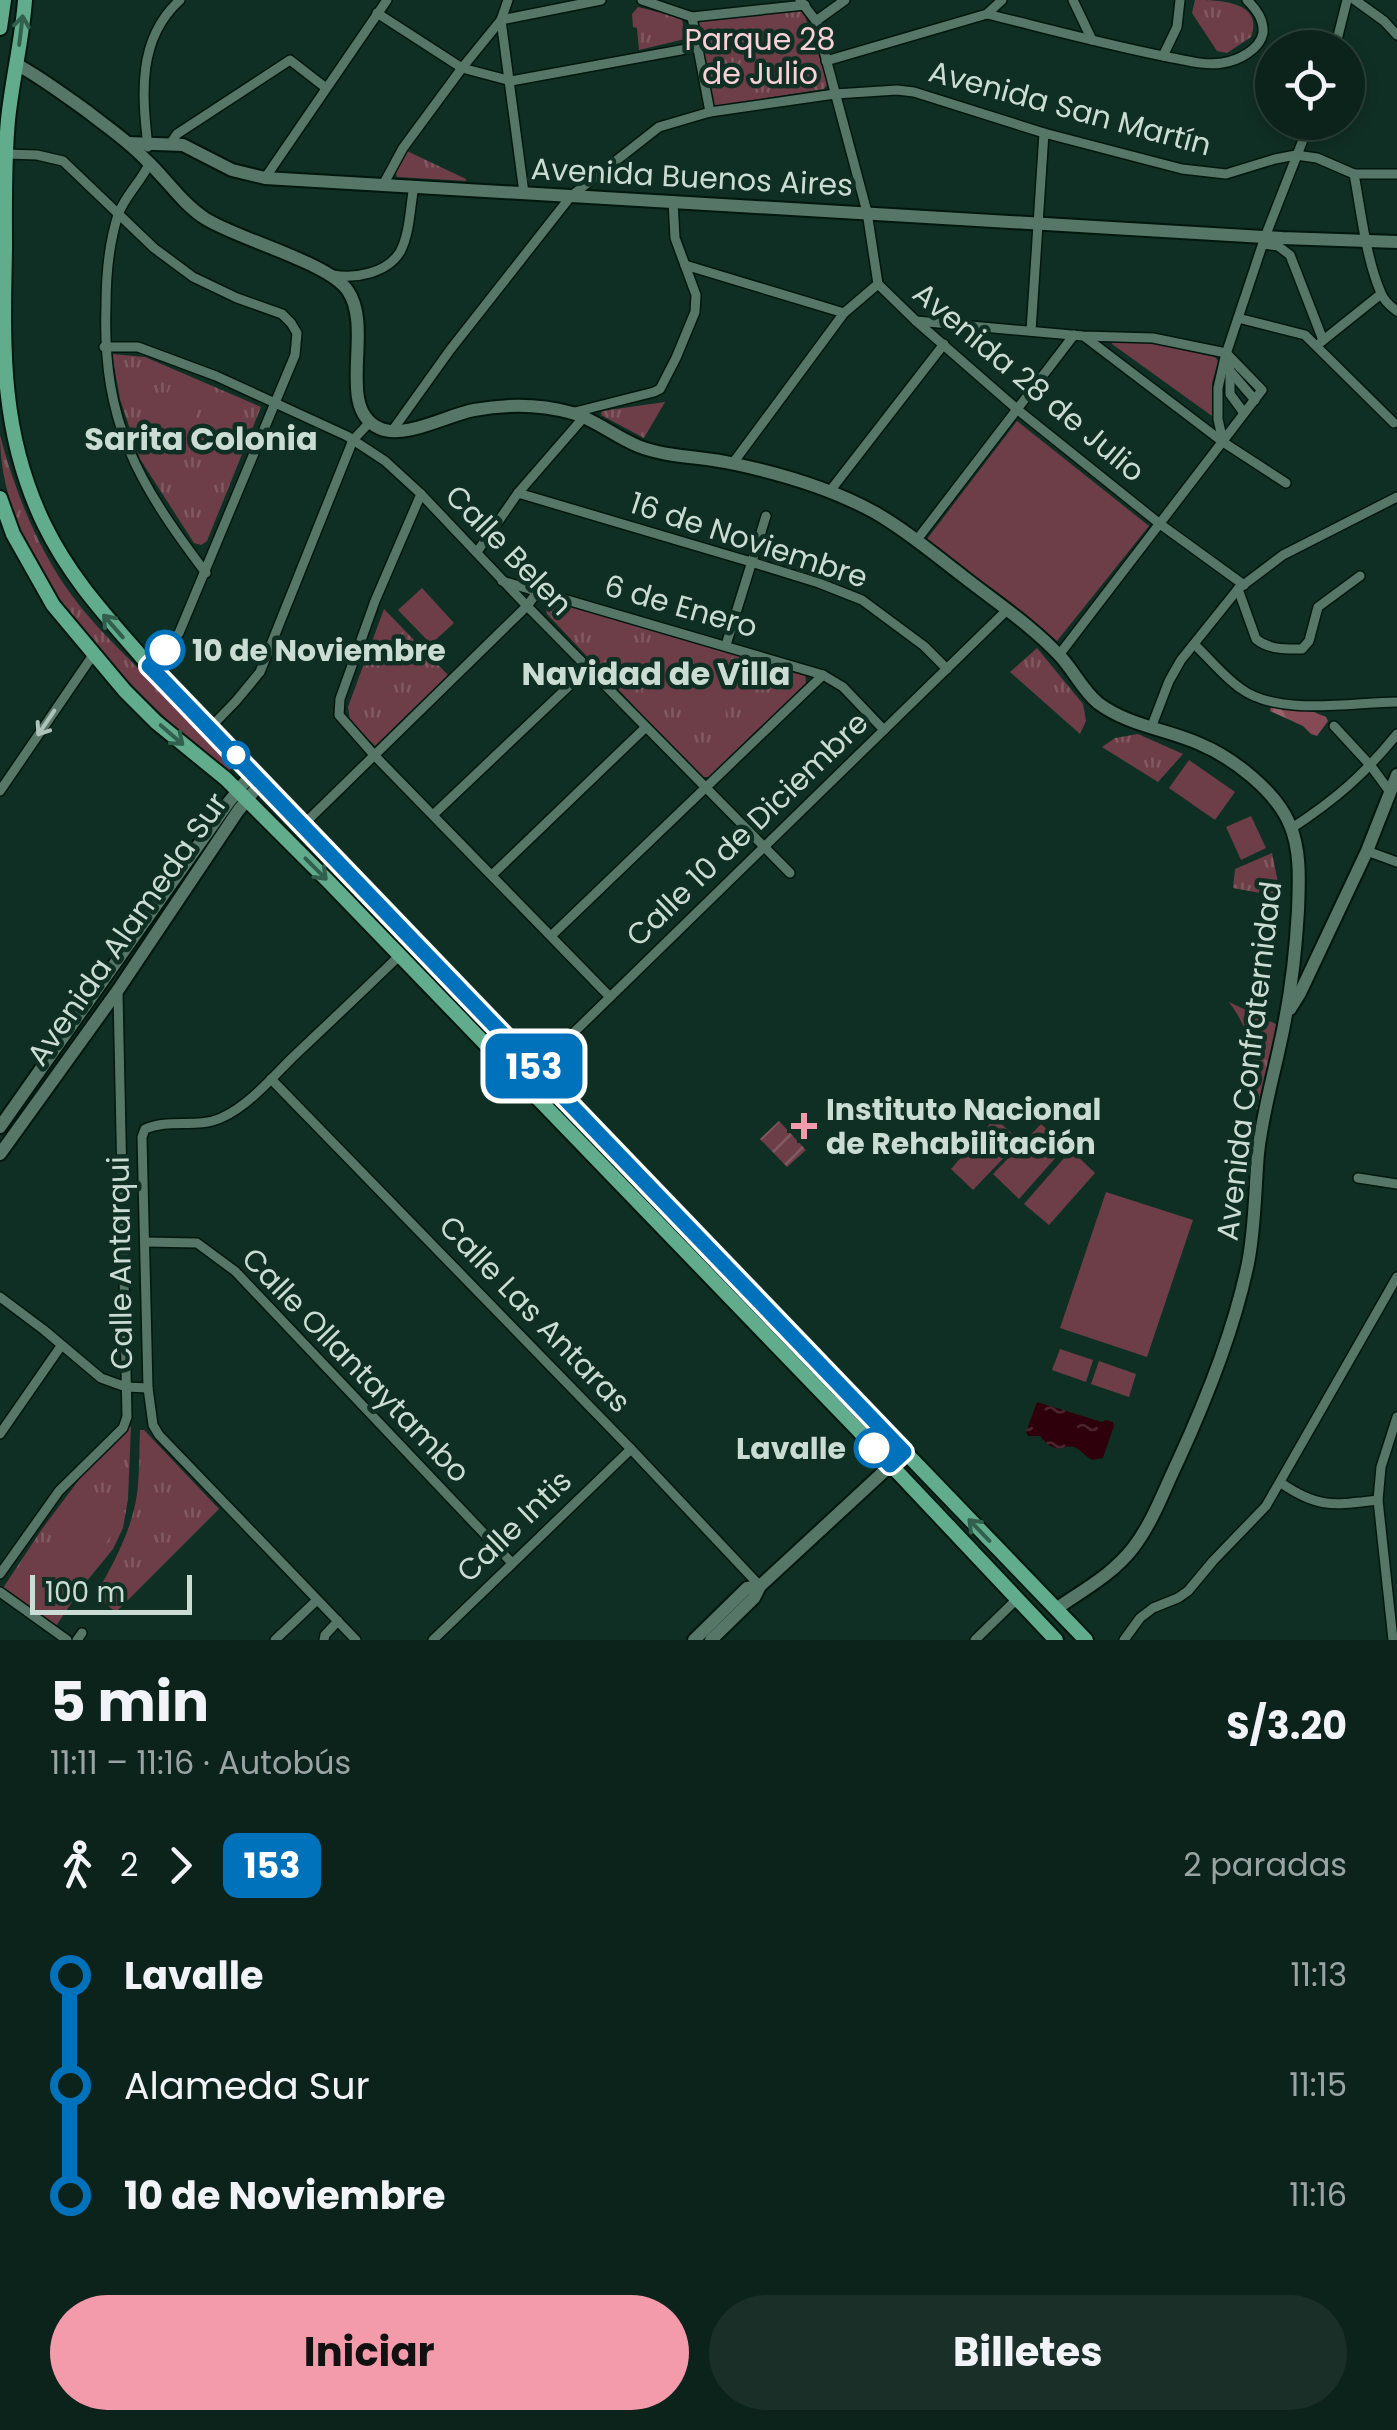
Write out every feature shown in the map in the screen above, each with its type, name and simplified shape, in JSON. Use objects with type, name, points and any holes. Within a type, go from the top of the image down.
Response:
[{"type":"main road","points":[[0,28],[4,0]]},
{"type":"main road","points":[[24,0],[3,193],[2,320],[9,418],[22,469],[43,522],[83,590],[149,666],[1086,1640]]},
{"type":"main road","points":[[0,498],[13,534],[45,591],[93,654],[156,722],[242,795],[1056,1640]]},
{"type":"street","points":[[180,0],[152,37],[147,51],[143,96],[150,163],[119,213],[112,237],[104,348],[110,391],[132,460],[166,520],[206,573]]},
{"type":"street","points":[[265,178],[386,0]]},
{"type":"street","points":[[383,185],[403,148],[501,20],[508,0]]},
{"type":"street","points":[[501,20],[601,0]]},
{"type":"street","points":[[642,0],[692,17],[802,2]]},
{"type":"street","points":[[816,21],[845,0]]},
{"type":"street","points":[[826,61],[988,14],[1002,0]]},
{"type":"street","points":[[1073,0],[1092,40]]},
{"type":"street","points":[[1163,56],[1177,26],[1179,0]]},
{"type":"street","points":[[988,14],[1125,49],[1219,64],[1237,59],[1258,45],[1263,36],[1258,11],[1246,0]]},
{"type":"street","points":[[1342,30],[1351,0],[1384,21],[1397,36]]},
{"type":"street","name":"Avenida 28 de Julio","points":[[802,2],[816,21],[836,94],[867,212],[878,284],[1018,410],[1241,587]]},
{"type":"street","points":[[378,12],[462,68],[510,81],[697,48]]},
{"type":"street","points":[[692,17],[710,112]]},
{"type":"street","points":[[501,20],[524,193]]},
{"type":"street","points":[[171,143],[178,134],[290,60],[326,88]]},
{"type":"street","points":[[16,64],[47,81],[128,142],[204,218],[330,274],[362,276],[399,254],[414,186]]},
{"type":"street","name":"Avenida San Martín","points":[[392,431],[571,196],[659,127],[710,112],[836,94],[897,90],[1044,133],[1204,173],[1226,174],[1296,155]]},
{"type":"street","points":[[1031,331],[1044,133]]},
{"type":"street","points":[[1223,442],[1218,388],[1226,353],[1302,140]]},
{"type":"street","name":"Avenida Buenos Aires","points":[[128,142],[171,143],[192,148],[232,170],[265,178],[867,212],[1264,240],[1397,242]]},
{"type":"street","points":[[6,154],[37,155],[63,162],[154,248],[193,277],[282,314],[297,333],[295,354],[206,573],[178,636],[149,666]]},
{"type":"street","points":[[1296,155],[1317,158],[1354,174],[1397,174]]},
{"type":"street","points":[[1354,174],[1381,294],[1397,311]]},
{"type":"street","points":[[477,552],[579,415],[660,389],[696,312],[696,295],[675,238],[673,201]]},
{"type":"street","points":[[1264,240],[1290,254],[1320,343]]},
{"type":"street","points":[[685,266],[844,313]]},
{"type":"street","points":[[330,274],[347,288],[359,326],[357,397],[362,414],[376,427],[392,431]]},
{"type":"street","points":[[732,463],[844,313],[878,284]]},
{"type":"street","points":[[1320,343],[1381,294]]},
{"type":"street","points":[[1238,318],[1320,343],[1396,423]]},
{"type":"street","points":[[916,321],[1170,340],[1226,353],[1262,390],[1060,655]]},
{"type":"street","points":[[916,541],[1078,335]]},
{"type":"street","points":[[1078,335],[1223,442],[1286,483]]},
{"type":"street","points":[[830,491],[944,344]]},
{"type":"street","name":"Calle Belen","points":[[104,348],[138,347],[216,376],[353,440],[384,460],[790,874]]},
{"type":"street","points":[[1226,353],[1230,394],[1244,414]]},
{"type":"street","points":[[1230,371],[1255,400]]},
{"type":"street","name":"Avenida Confraternidad","points":[[392,431],[466,411],[534,406],[579,415],[640,447],[732,463],[830,491],[877,514],[1007,610],[1060,655],[1094,700],[1135,724],[1202,744],[1248,774],[1274,800],[1292,828],[1300,880],[1296,938],[1286,1016],[1260,1141],[1249,1258],[1232,1327],[1184,1448],[1144,1532],[1118,1565],[1056,1609],[1042,1624]]},
{"type":"street","points":[[1396,423],[1397,411]]},
{"type":"street","points":[[210,729],[260,672],[353,440],[370,422]]},
{"type":"street","points":[[421,494],[375,602],[338,708],[342,720],[610,998]]},
{"type":"street","name":"16 de Noviembre","points":[[518,494],[751,562],[862,600],[947,668]]},
{"type":"street","points":[[1151,728],[1181,660],[1241,587],[1284,555],[1397,497]]},
{"type":"street","points":[[726,645],[766,516]]},
{"type":"street","points":[[1241,587],[1256,639],[1274,648],[1302,650],[1309,641],[1318,606],[1360,576]]},
{"type":"street","name":"6 de Enero","points":[[502,581],[823,675],[842,687],[884,730]]},
{"type":"street","points":[[303,825],[538,591]]},
{"type":"street","name":"Calle 10 de Diciembre","points":[[522,1083],[1007,610]]},
{"type":"street","points":[[1194,644],[1242,690],[1270,700],[1307,706],[1397,702]]},
{"type":"street","points":[[0,791],[93,654]]},
{"type":"street","points":[[433,814],[588,668]]},
{"type":"street","points":[[551,936],[823,675]]},
{"type":"street","points":[[1334,726],[1390,792]]},
{"type":"street","points":[[492,875],[646,727]]},
{"type":"street","points":[[1292,828],[1331,802],[1371,766],[1397,734]]},
{"type":"street","points":[[1286,1016],[1367,851],[1397,775]]},
{"type":"street","name":"Avenida Alameda Sur","points":[[0,1128],[257,777]]},
{"type":"street","name":"Avenida Alameda Sur","points":[[0,1154],[118,990],[242,795]]},
{"type":"street","points":[[1367,851],[1397,862]]},
{"type":"street","points":[[271,1079],[399,956]]},
{"type":"street","points":[[0,1574],[59,1491],[123,1428],[127,1418],[118,990]]},
{"type":"street","name":"Calle Antarqui","points":[[271,1079],[218,1120],[154,1125],[142,1137],[148,1388],[153,1425],[159,1436],[356,1640]]},
{"type":"street","name":"Calle Las Antaras","points":[[271,1079],[760,1586]]},
{"type":"street","points":[[1358,1178],[1397,1184]]},
{"type":"street","name":"Calle Ollantaytambo","points":[[145,1242],[197,1243],[235,1271],[512,1563]]},
{"type":"street","points":[[1124,1640],[1153,1608],[1188,1591],[1266,1506],[1397,1277]]},
{"type":"street","points":[[0,1297],[100,1378],[126,1387],[148,1388]]},
{"type":"street","points":[[0,1434],[62,1346]]},
{"type":"street","points":[[1393,1640],[1378,1500],[1381,1467],[1397,1417]]},
{"type":"street","name":"Calle Intis","points":[[433,1640],[631,1449]]},
{"type":"street","points":[[711,1640],[754,1598],[760,1586],[904,1452]]},
{"type":"street","points":[[1281,1483],[1316,1503],[1378,1500]]},
{"type":"street","points":[[694,1640],[747,1588],[760,1586]]},
{"type":"street","points":[[0,1592],[66,1640]]},
{"type":"street","points":[[975,1640],[1017,1599]]},
{"type":"street","points":[[275,1640],[318,1600]]},
{"type":"street","points":[[324,1640],[338,1621]]},
{"type":"green space","points":[[1195,0],[1227,2],[1245,9],[1253,25],[1251,37],[1227,53],[1217,51],[1192,13]]},
{"type":"green space","points":[[638,7],[682,18],[685,39],[639,50],[632,14]]},
{"type":"green space","name":"Parque 28 de Julio","points":[[795,10],[805,16],[827,79],[824,89],[713,104],[699,23]]},
{"type":"green space","points":[[407,151],[466,181],[397,177],[395,170]]},
{"type":"green space","points":[[1112,340],[1159,344],[1215,357],[1218,361],[1212,383],[1212,416],[1112,344]]},
{"type":"green space","points":[[112,354],[145,357],[261,407],[207,541],[201,545],[194,543],[140,459],[120,399]]},
{"type":"green space","points":[[176,374],[207,388],[186,433],[156,419]]},
{"type":"green space","points":[[665,402],[644,438],[601,415],[602,411]]},
{"type":"green space","points":[[1017,421],[1149,526],[1057,641],[927,539]]},
{"type":"green space","points":[[0,435],[29,520],[60,579],[100,630],[233,766],[227,773],[114,666],[47,580],[22,533],[6,485]]},
{"type":"green space","points":[[422,588],[454,623],[431,644],[398,610]]},
{"type":"green space","points":[[551,599],[805,673],[806,683],[709,777],[701,777],[547,614],[546,603]]},
{"type":"green space","points":[[384,609],[448,675],[375,746],[350,720],[348,707]]},
{"type":"green space","points":[[643,647],[674,647],[674,696],[643,696]]},
{"type":"green space","points":[[1037,648],[1083,704],[1086,721],[1080,734],[1010,672]]},
{"type":"green space","points":[[725,674],[726,725],[691,726],[690,675]]},
{"type":"green space","points":[[1271,707],[1314,712],[1328,721],[1317,736],[1270,711]]},
{"type":"green space","points":[[1138,734],[1183,754],[1158,782],[1102,747],[1115,738]]},
{"type":"green space","points":[[1189,760],[1235,792],[1215,820],[1169,788]]},
{"type":"green space","points":[[1251,816],[1266,848],[1241,860],[1226,827]]},
{"type":"green space","points":[[1272,853],[1281,897],[1233,888],[1235,869]]},
{"type":"green space","points":[[1229,1002],[1278,1025],[1262,1110],[1254,1109],[1254,1066],[1249,1041]]},
{"type":"green space","points":[[995,1118],[1020,1141],[973,1190],[951,1169]]},
{"type":"green space","points":[[779,1121],[806,1150],[787,1167],[760,1139]]},
{"type":"green space","points":[[1041,1124],[1066,1146],[1019,1199],[993,1174]]},
{"type":"green space","points":[[1071,1150],[1095,1173],[1049,1225],[1024,1204]]},
{"type":"green space","points":[[1106,1192],[1193,1220],[1147,1357],[1060,1328]]},
{"type":"green space","points":[[1060,1349],[1093,1360],[1086,1382],[1052,1370]]},
{"type":"green space","points":[[1099,1361],[1136,1374],[1129,1397],[1091,1384]]},
{"type":"green space","points":[[131,1426],[123,1528],[113,1549],[56,1626],[3,1588],[84,1473]]},
{"type":"green space","points":[[140,1430],[219,1509],[116,1612],[95,1596],[131,1521],[139,1478]]},
{"type":"green space","points":[[70,1494],[117,1527],[97,1556],[50,1523]]},
{"type":"green space","points":[[55,1539],[87,1562],[76,1578],[43,1555]]},
{"type":"green space","points":[[33,1559],[76,1590],[55,1618],[12,1587]]},
{"type":"water","points":[[1037,1402],[1113,1422],[1103,1458],[1092,1460],[1073,1447],[1052,1447],[1040,1436],[1028,1436]]},
{"type":"bus line","name":"153","points":[[165,650],[149,666],[904,1452],[890,1465],[874,1448]]},
{"type":"place","name":"10 de Noviembre","points":[[165,650]]},
{"type":"place","name":"Instituto Nacional de Rehabilitación","points":[[804,1126]]},
{"type":"place","name":"Lavalle","points":[[874,1448]]},
{"type":"district","name":"Sarita Colonia","points":[[201,438]]},
{"type":"district","name":"Navidad de Villa","points":[[656,673]]}]
